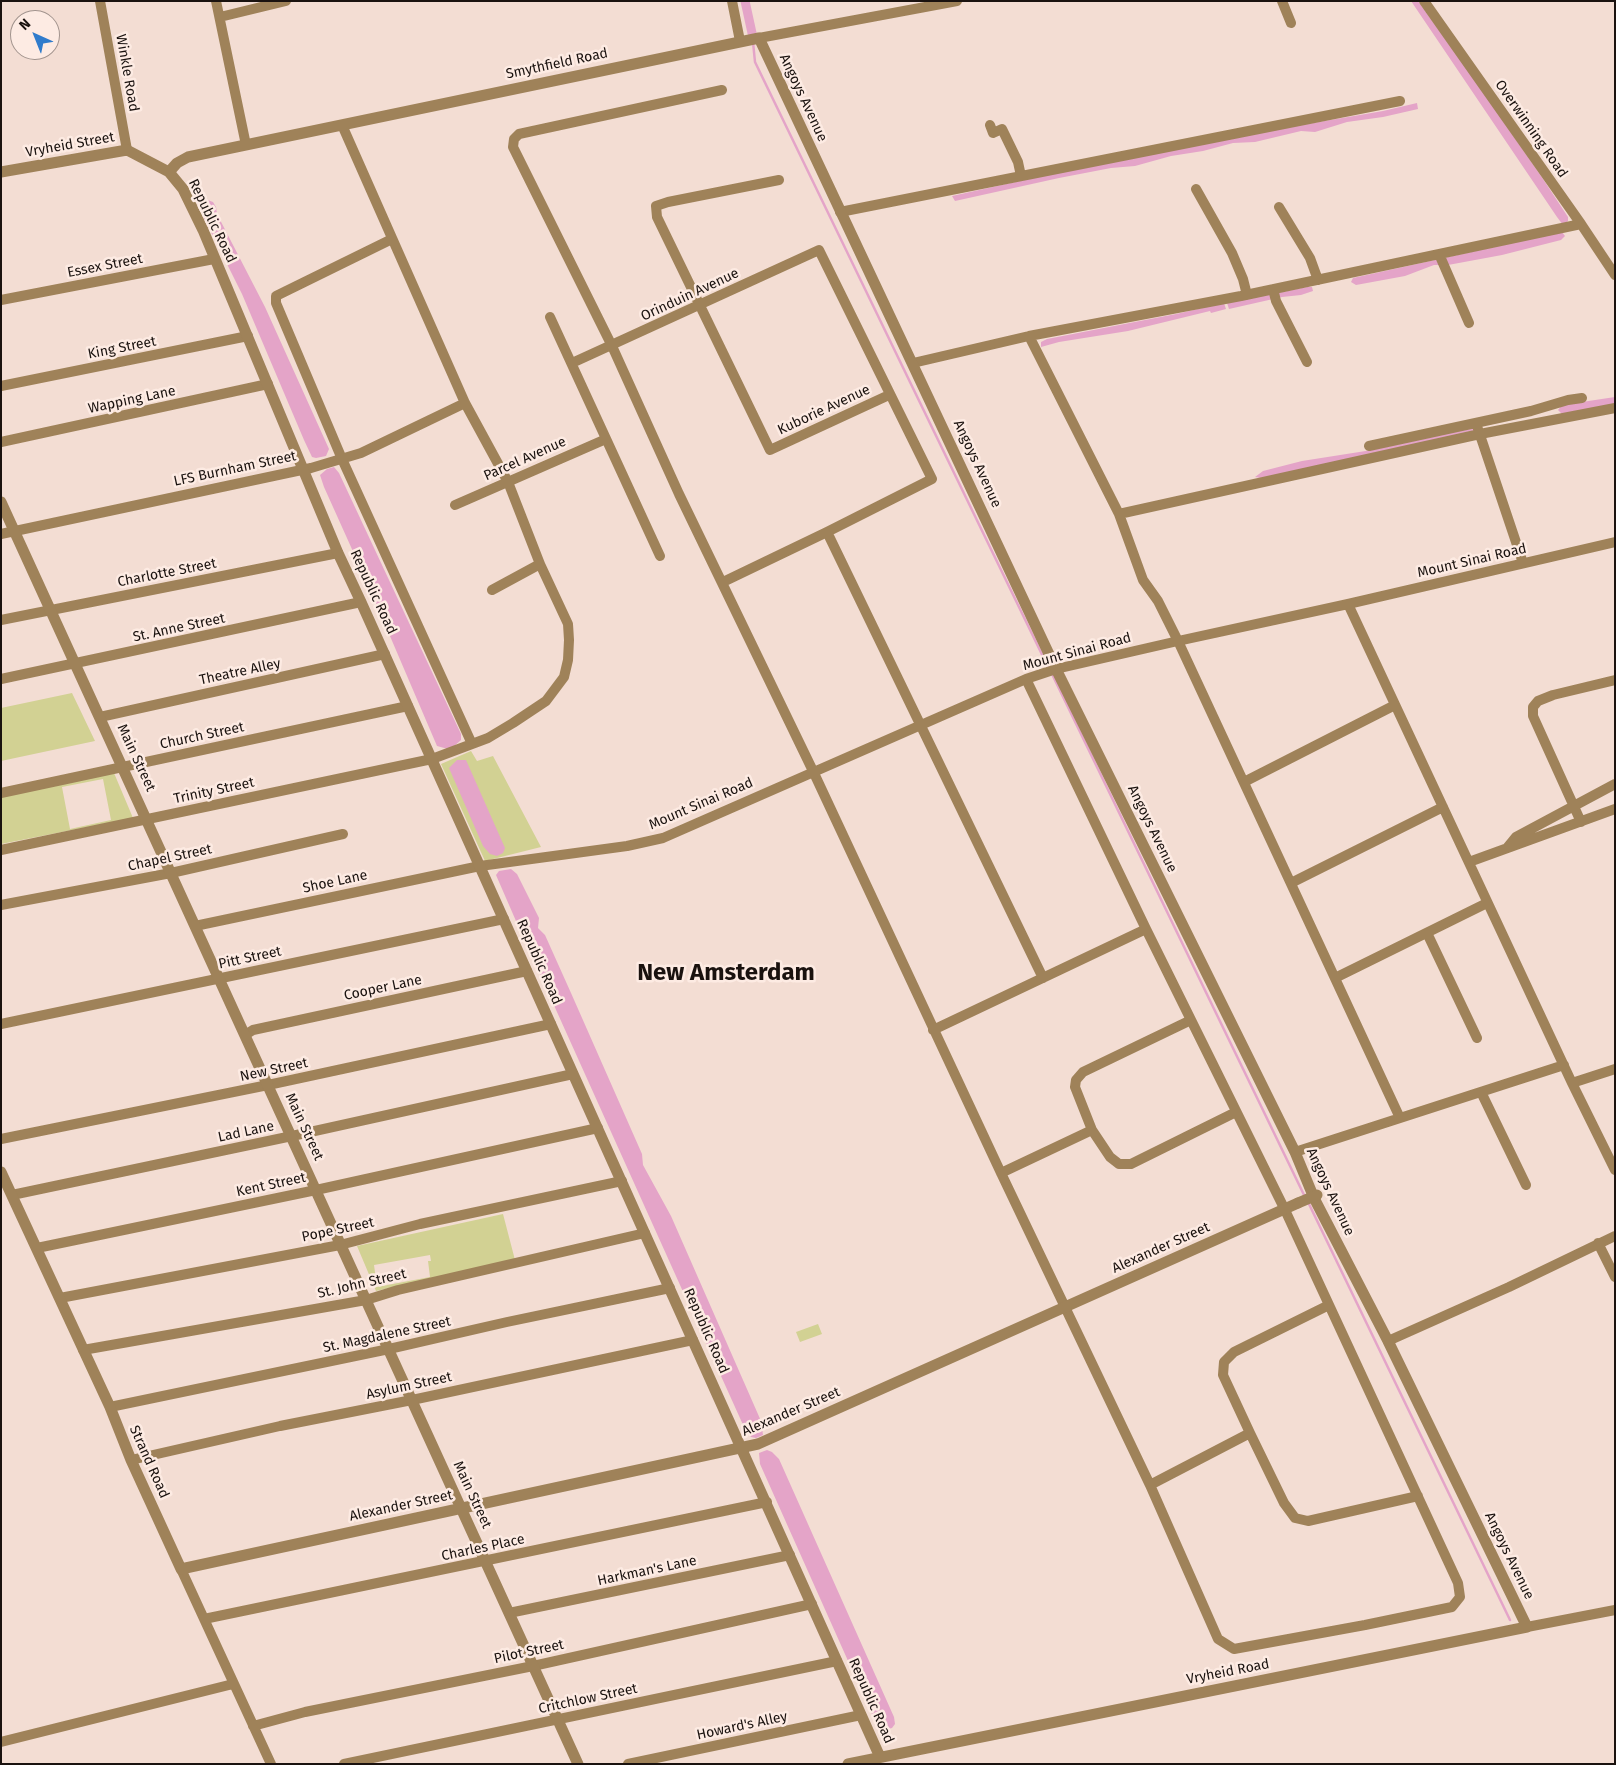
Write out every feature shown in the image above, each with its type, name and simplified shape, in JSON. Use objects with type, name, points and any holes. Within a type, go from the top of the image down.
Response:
[{"type":"street","name":"Winkle Road","points":[[100,1],[127,150]]},
{"type":"street","points":[[216,1],[246,145]]},
{"type":"street","points":[[220,17],[286,1]]},
{"type":"street","points":[[732,1],[740,41]]},
{"type":"street","name":"Smythfield Road","points":[[169,172],[177,163],[188,157],[740,41],[957,1]]},
{"type":"street","points":[[1282,1],[1291,23]]},
{"type":"street","name":"Overwinning Road","points":[[1424,1],[1615,275]]},
{"type":"street","name":"Angoys Avenue","points":[[759,38],[913,363],[1054,670],[1295,1152],[1527,1627]]},
{"type":"street","points":[[722,90],[519,134],[514,139],[513,148],[612,346],[679,494],[813,771],[1000,1173],[1150,1485],[1218,1639],[1234,1649],[1452,1607],[1460,1597],[1458,1583],[1285,1210],[1190,1020],[1026,678]]},
{"type":"street","points":[[840,212],[1400,100]]},
{"type":"street","name":"Trinity Street","points":[[1,850],[432,759],[488,738],[514,723],[546,700],[564,677],[568,660],[568,624],[540,564],[508,482],[466,403],[342,125]]},
{"type":"street","points":[[990,125],[993,133],[1002,129],[1018,162],[1021,176]]},
{"type":"street","name":"Vryheid Street","points":[[1,172],[127,150],[169,172]]},
{"type":"street","name":"Republic Road","points":[[169,172],[183,189],[248,336],[338,553],[882,1760]]},
{"type":"street","points":[[700,306],[657,217],[656,206],[779,180]]},
{"type":"street","points":[[1196,189],[1232,253],[1243,279],[1247,295]]},
{"type":"street","points":[[1279,207],[1310,258],[1318,280]]},
{"type":"street","points":[[913,363],[1029,336],[1247,295],[1274,294],[1318,280],[1581,224]]},
{"type":"street","points":[[392,238],[276,296],[276,303],[342,459],[472,744]]},
{"type":"street","name":"Orinduin Avenue","points":[[572,363],[819,250],[889,395]]},
{"type":"street","points":[[1438,254],[1469,323]]},
{"type":"street","name":"Essex Street","points":[[1,300],[214,259]]},
{"type":"street","points":[[1274,294],[1307,362]]},
{"type":"street","name":"Kuborie Avenue","points":[[700,306],[770,450],[889,395]]},
{"type":"street","points":[[550,317],[660,556]]},
{"type":"street","name":"King Street","points":[[1,386],[248,336]]},
{"type":"street","points":[[1029,336],[1118,514],[1143,580],[1158,601],[1178,641],[1400,1118]]},
{"type":"street","name":"Wapping Lane","points":[[1,442],[268,384]]},
{"type":"street","points":[[723,582],[932,479],[889,395]]},
{"type":"street","points":[[1369,446],[1582,398]]},
{"type":"street","name":"LFS Burnham Street","points":[[1,534],[302,468],[311,468],[361,453],[466,403]]},
{"type":"street","points":[[1118,514],[1480,434],[1615,408]]},
{"type":"street","points":[[1476,423],[1523,563]]},
{"type":"street","name":"Parcel Avenue","points":[[455,505],[606,438]]},
{"type":"street","name":"Main Street","points":[[1,502],[578,1764]]},
{"type":"street","points":[[827,532],[1043,978]]},
{"type":"street","name":"Mount Sinai Road","points":[[480,866],[627,846],[663,838],[1026,678],[1054,670],[1615,542]]},
{"type":"street","name":"Charlotte Street","points":[[1,620],[338,553]]},
{"type":"street","points":[[492,590],[540,564]]},
{"type":"street","name":"St. Anne Street","points":[[1,679],[361,602]]},
{"type":"street","points":[[1348,604],[1487,903],[1615,1170]]},
{"type":"street","name":"Theatre Alley","points":[[100,717],[385,654]]},
{"type":"street","points":[[1581,822],[1533,716],[1533,707],[1538,701],[1553,695],[1615,680]]},
{"type":"street","points":[[1244,782],[1396,705]]},
{"type":"street","name":"Church Street","points":[[1,793],[408,706]]},
{"type":"street","points":[[1506,849],[1516,837],[1615,784]]},
{"type":"street","points":[[1291,883],[1442,807]]},
{"type":"street","points":[[1469,862],[1615,809]]},
{"type":"street","name":"Chapel Street","points":[[1,905],[172,873],[343,834]]},
{"type":"street","name":"Shoe Lane","points":[[195,926],[480,866]]},
{"type":"street","points":[[1335,978],[1487,903]]},
{"type":"street","name":"Pitt Street","points":[[1,1024],[504,919]]},
{"type":"street","points":[[933,1030],[1146,929]]},
{"type":"street","points":[[1427,933],[1477,1038]]},
{"type":"street","name":"Cooper Lane","points":[[245,1035],[253,1030],[527,971]]},
{"type":"street","points":[[1190,1020],[1082,1072],[1076,1080],[1075,1087],[1092,1130],[1110,1157],[1119,1164],[1131,1164],[1236,1112]]},
{"type":"street","name":"New Street","points":[[1,1139],[268,1085],[551,1024]]},
{"type":"street","points":[[1295,1152],[1564,1065]]},
{"type":"street","points":[[1572,1083],[1615,1068]]},
{"type":"street","name":"Lad Lane","points":[[12,1195],[573,1074]]},
{"type":"street","points":[[1481,1092],[1526,1186]]},
{"type":"street","name":"Kent Street","points":[[37,1248],[316,1190],[598,1128]]},
{"type":"street","points":[[1000,1173],[1092,1130]]},
{"type":"street","name":"Strand Road","points":[[1,1172],[110,1407],[131,1460],[271,1764]]},
{"type":"street","name":"Pope Street","points":[[60,1298],[340,1245],[420,1224],[622,1182]]},
{"type":"street","name":"Alexander Street","points":[[181,1569],[743,1449],[774,1437],[1316,1196]]},
{"type":"street","name":"St. John Street","points":[[83,1350],[366,1300],[398,1290],[645,1233]]},
{"type":"street","points":[[1388,1341],[1509,1287],[1615,1236]]},
{"type":"street","points":[[1598,1243],[1615,1277]]},
{"type":"street","name":"St. Magdalene Street","points":[[110,1407],[389,1350],[508,1322],[670,1288]]},
{"type":"street","points":[[1329,1305],[1234,1352],[1224,1362],[1223,1374],[1250,1433],[1284,1503],[1294,1518],[1308,1521],[1418,1496]]},
{"type":"street","name":"Asylum Street","points":[[131,1460],[280,1426],[693,1340]]},
{"type":"street","points":[[1150,1485],[1250,1433]]},
{"type":"street","name":"Charles Place","points":[[204,1619],[767,1502]]},
{"type":"street","name":"Harkman's Lane","points":[[509,1613],[790,1555]]},
{"type":"street","name":"Pilot Street","points":[[253,1726],[305,1712],[533,1666],[812,1604]]},
{"type":"street","name":"Vryheid Road","points":[[848,1764],[882,1760],[1615,1610]]},
{"type":"street","name":"Critchlow Street","points":[[344,1764],[837,1661]]},
{"type":"street","points":[[1,1742],[233,1684]]},
{"type":"street","name":"Howard's Alley","points":[[628,1764],[861,1715]]},
{"type":"shaded area","points":[[1411,1],[1418,1],[1543,179],[1568,217],[1568,221],[1563,225],[1557,217]]},
{"type":"shaded area","points":[[1417,103],[1418,109],[1383,117],[1347,122],[1315,132],[1301,131],[1255,142],[1233,143],[1203,151],[1171,156],[1135,166],[1111,168],[1059,178],[955,201],[952,196],[1065,171]]},
{"type":"shaded area","points":[[205,199],[213,202],[216,207],[217,214],[265,307],[329,449],[326,456],[312,457],[242,294],[202,214],[200,206]]},
{"type":"shaded area","points":[[1562,232],[1565,236],[1561,240],[1502,255],[1448,265],[1434,265],[1405,276],[1356,285],[1351,282],[1353,278]]},
{"type":"shaded area","points":[[1312,287],[1313,291],[1229,309],[1227,303]]},
{"type":"shaded area","points":[[1224,303],[1226,309],[1211,313],[1210,311],[1128,331],[1059,342],[1041,347],[1041,342],[1047,339]]},
{"type":"shaded area","points":[[1615,397],[1615,404],[1562,414],[1558,410],[1562,405]]},
{"type":"shaded area","points":[[1473,428],[1475,430],[1473,432],[1261,478],[1255,477],[1263,471],[1302,461],[1372,450]]},
{"type":"shaded area","points":[[334,467],[339,473],[461,734],[461,740],[453,747],[448,749],[437,746],[324,487],[320,475],[327,469]]},
{"type":"shaded area","points":[[72,693],[95,741],[1,761],[1,708]]},
{"type":"shaded area","points":[[471,751],[477,761],[493,756],[541,847],[485,861],[441,764]]},
{"type":"shaded area","points":[[457,760],[466,760],[505,848],[503,853],[497,856],[490,854],[483,846],[449,768]]},
{"type":"shaded area","points":[[114,773],[133,818],[1,844],[1,797]],"holes":[[[103,779],[111,820],[70,829],[62,787]]]},
{"type":"shaded area","points":[[511,869],[517,874],[539,918],[538,928],[545,935],[571,993],[642,1154],[643,1165],[671,1216],[761,1421],[763,1435],[756,1438],[751,1437],[744,1427],[525,941],[527,931],[516,921],[496,875],[499,871]]},
{"type":"shaded area","points":[[503,1214],[515,1260],[376,1291],[357,1246]],"holes":[[[430,1255],[431,1261],[428,1261],[430,1277],[377,1287],[374,1265]]]},
{"type":"shaded area","points":[[818,1324],[822,1334],[800,1342],[796,1332]]},
{"type":"shaded area","points":[[767,1450],[779,1459],[894,1717],[895,1724],[892,1728],[884,1730],[879,1727],[874,1719],[760,1464],[759,1453]]},
{"type":"waterway","points":[[745,1],[752,33]]},
{"type":"waterway","points":[[753,42],[755,62],[1049,669]]},
{"type":"waterway","points":[[1052,674],[1305,1197]]},
{"type":"waterway","points":[[1308,1202],[1510,1620]]},
{"type":"district","name":"New Amsterdam","points":[[726,973]]}]
